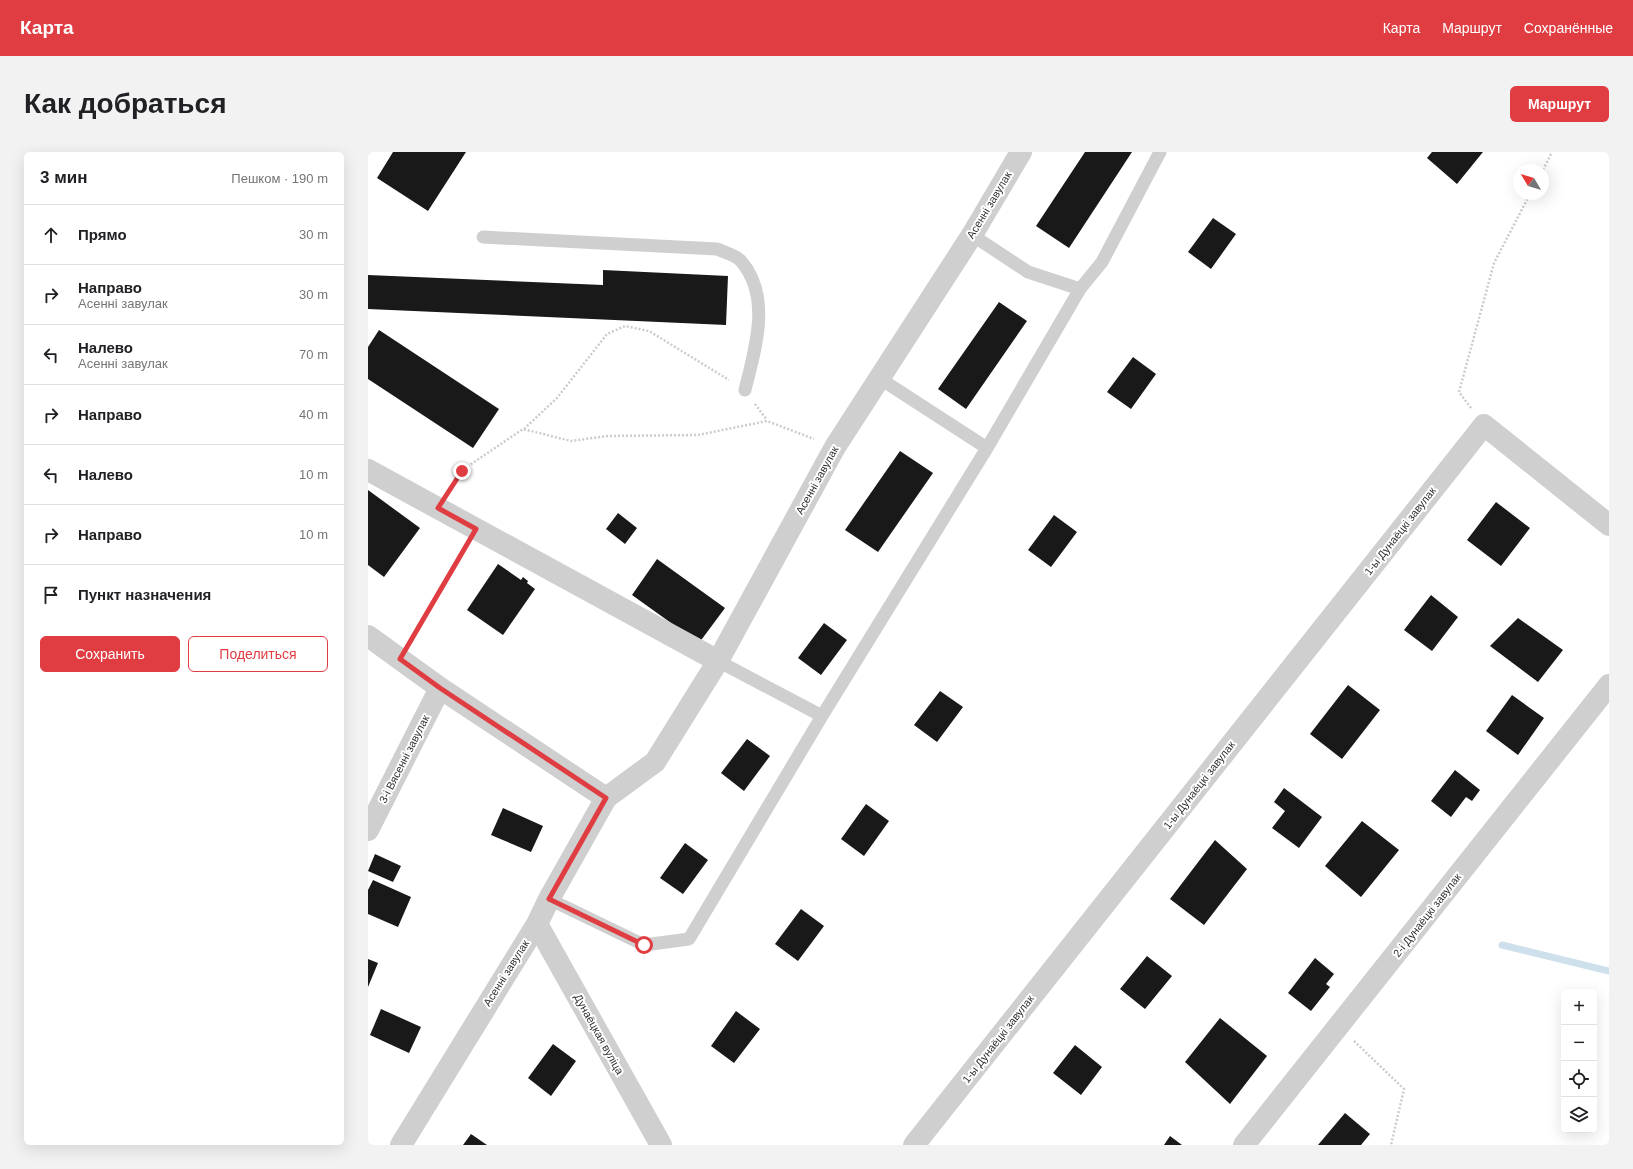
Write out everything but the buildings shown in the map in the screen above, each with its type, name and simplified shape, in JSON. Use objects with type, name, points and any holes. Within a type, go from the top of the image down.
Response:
[{"type":"street","name":"Асенні завулак","points":[[401,1145],[537,924],[549,899],[606,798],[655,762],[718,660],[835,447],[972,235],[1022,152]]},
{"type":"street","points":[[1484,425],[1609,525]]},
{"type":"street","name":"1-ы Дунаёцкі завулак","points":[[914,1145],[1484,425]]},
{"type":"street","points":[[368,470],[718,660]]},
{"type":"street","points":[[368,636],[440,688],[606,798]]},
{"type":"street","name":"2-і Дунаёцкі завулак","points":[[1244,1145],[1609,685]]},
{"type":"street","name":"3-і Вясенні завулак","points":[[368,830],[440,688]]},
{"type":"street","name":"Дунаёцкая вуліца","points":[[537,924],[661,1145]]},
{"type":"lane","points":[[549,899],[644,945],[689,939],[822,716],[987,448],[1080,289],[1102,262],[1160,152]]},
{"type":"lane","points":[[972,235],[1028,272],[1080,289]]},
{"type":"lane","points":[[484,237],[717,248],[740,260],[755,284],[759,324],[756,346],[744,390]]},
{"type":"lane","points":[[879,378],[987,448]]},
{"type":"lane","points":[[718,660],[822,716]]},
{"type":"path","points":[[1546,164],[1552,152]]},
{"type":"path","points":[[1484,425],[1459,392],[1494,263],[1527,200]]},
{"type":"path","points":[[438,508],[462,471],[523,429],[557,398],[607,334],[625,326],[649,331],[744,390],[767,421]]},
{"type":"path","points":[[523,429],[571,441],[607,436],[698,435],[767,421],[835,447]]},
{"type":"path","points":[[400,659],[476,529]]},
{"type":"path","points":[[1339,1026],[1404,1089],[1391,1145]]},
{"type":"waterway","points":[[1502,945],[1609,971]]},
{"type":"route","points":[[462,471],[438,508],[476,529],[400,659],[440,688],[606,798],[549,899],[644,945]]}]
